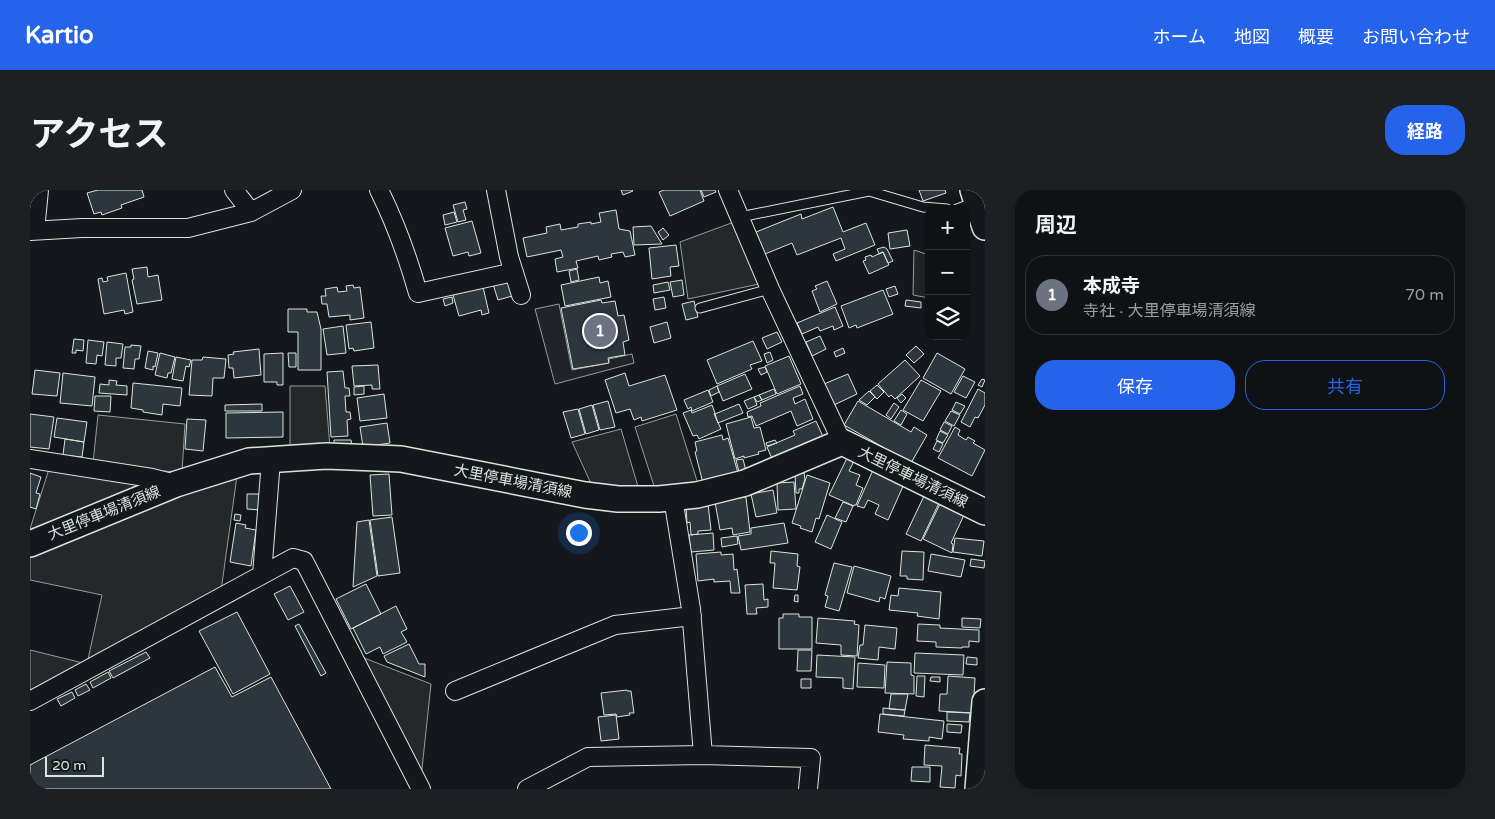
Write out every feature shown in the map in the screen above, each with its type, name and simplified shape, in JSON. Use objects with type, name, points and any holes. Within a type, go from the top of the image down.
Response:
[{"type":"main road","points":[[969,200],[985,227]]},
{"type":"main road","name":"大里停車場清須線","points":[[30,544],[176,484],[250,461],[326,456],[401,460],[585,495],[618,499],[673,498],[697,495],[745,483],[842,442],[985,512]]},
{"type":"main road","points":[[978,789],[985,702]]},
{"type":"street","points":[[38,190],[33,231],[82,228],[188,228],[251,212],[292,190]]},
{"type":"street","points":[[234,190],[251,212]]},
{"type":"street","points":[[379,190],[409,264],[418,293],[514,272]]},
{"type":"street","points":[[496,190],[509,258],[521,295]]},
{"type":"street","points":[[728,190],[770,289],[842,442]]},
{"type":"street","points":[[30,459],[152,478],[176,484]]},
{"type":"street","points":[[262,575],[271,460]]},
{"type":"street","points":[[673,498],[692,616],[703,755]]},
{"type":"street","points":[[30,701],[293,558],[304,561],[421,789]]},
{"type":"street","points":[[455,691],[615,625],[692,616]]},
{"type":"street","points":[[527,789],[588,757],[703,755],[811,758],[808,789]]},
{"type":"lane","points":[[740,217],[869,190],[925,206]]},
{"type":"lane","points":[[700,308],[770,289]]},
{"type":"shaded area","points":[[734,222],[759,284],[688,299],[680,242]]},
{"type":"shaded area","points":[[914,250],[925,254],[925,297],[913,295]]},
{"type":"shaded area","points":[[559,304],[572,370],[609,363],[609,359],[632,354],[634,363],[555,384],[535,309]]},
{"type":"shaded area","points":[[290,386],[325,386],[330,448],[290,448]]},
{"type":"shaded area","points":[[676,414],[698,484],[655,489],[635,427]]},
{"type":"shaded area","points":[[98,415],[185,424],[182,472],[93,463]]},
{"type":"shaded area","points":[[621,429],[639,490],[593,488],[572,442]]},
{"type":"shaded area","points":[[49,469],[151,483],[30,533]]},
{"type":"shaded area","points":[[237,476],[221,591],[39,691],[30,689],[30,650],[87,664],[102,595],[30,580],[30,553],[193,486]]},
{"type":"shaded area","points":[[359,656],[431,684],[421,778]]},
{"type":"building","points":[[98,190],[142,190],[144,197],[121,205],[122,208],[102,215],[101,212],[94,214],[87,193]]},
{"type":"building","points":[[621,190],[632,190],[633,191],[623,195]]},
{"type":"building","points":[[664,190],[700,190],[704,201],[670,216],[659,192]]},
{"type":"building","points":[[701,190],[715,190],[716,192],[704,197]]},
{"type":"building","points":[[919,190],[945,190],[946,193],[923,201]]},
{"type":"building","points":[[465,202],[467,209],[463,210],[466,220],[458,222],[453,205]]},
{"type":"building","points":[[833,207],[843,232],[866,223],[875,245],[836,261],[833,254],[845,249],[841,238],[797,255],[792,243],[765,254],[756,232],[801,214],[802,219]]},
{"type":"building","points":[[616,210],[619,229],[630,231],[635,255],[625,257],[623,252],[611,254],[612,257],[599,260],[598,256],[576,261],[578,268],[557,272],[555,259],[563,257],[561,250],[527,257],[523,238],[547,233],[546,227],[560,224],[561,230],[578,227],[578,224],[601,222],[599,213]]},
{"type":"building","points":[[454,212],[457,222],[445,225],[443,215]]},
{"type":"building","points":[[472,221],[481,253],[469,256],[468,252],[453,256],[445,228]]},
{"type":"building","points":[[651,226],[662,244],[634,245],[633,227]]},
{"type":"building","points":[[663,228],[669,235],[663,240],[658,232]]},
{"type":"building","points":[[907,230],[910,246],[890,249],[888,233]]},
{"type":"building","points":[[676,245],[679,266],[670,267],[671,276],[652,279],[649,248]]},
{"type":"building","points":[[884,247],[893,261],[888,263],[883,252],[879,254],[877,249]]},
{"type":"building","points":[[883,252],[889,265],[869,274],[863,261],[866,260],[865,257],[871,255],[872,257]]},
{"type":"building","points":[[147,267],[148,277],[158,275],[162,300],[137,304],[132,280],[134,279],[132,269]]},
{"type":"building","points":[[577,269],[579,280],[571,282],[569,271]]},
{"type":"building","points":[[126,273],[133,312],[125,314],[124,310],[104,314],[98,279],[102,278],[103,282],[108,281],[107,277]]},
{"type":"building","points":[[599,277],[600,283],[608,281],[611,297],[565,306],[561,285]]},
{"type":"building","points":[[511,279],[516,295],[498,300],[493,284]]},
{"type":"building","points":[[682,280],[684,295],[673,297],[670,282]]},
{"type":"building","points":[[827,281],[837,304],[820,312],[812,291],[817,289],[815,286]]},
{"type":"building","points":[[668,282],[670,290],[654,293],[653,285]]},
{"type":"building","points":[[353,285],[354,288],[360,287],[364,318],[350,320],[350,315],[329,317],[327,304],[322,304],[321,296],[326,296],[325,289],[337,287],[338,292],[347,291],[346,286]]},
{"type":"building","points":[[895,286],[898,294],[889,297],[886,289]]},
{"type":"building","points":[[483,287],[489,313],[482,315],[481,310],[459,316],[453,295]]},
{"type":"building","points":[[883,290],[893,314],[857,328],[856,325],[849,328],[841,306]]},
{"type":"building","points":[[452,297],[453,303],[445,306],[443,299]]},
{"type":"building","points":[[664,297],[666,308],[655,310],[653,299]]},
{"type":"building","points":[[601,300],[602,303],[615,301],[618,316],[624,315],[629,340],[623,342],[625,355],[608,358],[609,363],[573,369],[561,308]]},
{"type":"building","points":[[906,300],[921,302],[921,308],[905,306]]},
{"type":"building","points":[[694,301],[698,317],[686,320],[682,304]]},
{"type":"building","points":[[835,307],[843,326],[834,330],[833,326],[820,331],[818,327],[802,334],[797,323]]},
{"type":"building","points":[[288,309],[307,309],[307,312],[317,312],[321,329],[321,370],[298,370],[298,332],[288,332]]},
{"type":"building","points":[[371,322],[374,348],[354,351],[353,348],[349,349],[346,325]]},
{"type":"building","points":[[667,322],[671,338],[654,343],[650,327]]},
{"type":"building","points":[[343,326],[346,353],[327,355],[323,329]]},
{"type":"building","points":[[777,332],[782,342],[767,349],[762,338]]},
{"type":"building","points":[[820,336],[826,349],[812,356],[806,342]]},
{"type":"building","points":[[74,339],[84,340],[83,351],[76,350],[76,353],[72,353]]},
{"type":"building","points":[[88,340],[104,342],[102,356],[97,355],[96,364],[86,363]]},
{"type":"building","points":[[753,341],[762,361],[750,365],[752,369],[717,384],[707,360]]},
{"type":"building","points":[[107,342],[123,344],[121,358],[116,358],[116,366],[105,365]]},
{"type":"building","points":[[131,345],[141,346],[139,359],[135,359],[134,369],[123,368],[125,347],[131,347]]},
{"type":"building","points":[[916,346],[924,354],[914,363],[906,355]]},
{"type":"building","points":[[843,348],[845,353],[836,357],[834,352]]},
{"type":"building","points":[[259,349],[261,375],[234,378],[233,368],[229,368],[228,355],[234,354],[233,352]]},
{"type":"building","points":[[148,351],[158,353],[153,370],[145,368]]},
{"type":"building","points":[[770,352],[773,360],[767,363],[764,354]]},
{"type":"building","points":[[160,353],[175,357],[171,373],[168,373],[167,378],[155,375]]},
{"type":"building","points":[[283,353],[283,385],[277,385],[277,382],[264,382],[264,354]]},
{"type":"building","points":[[288,353],[296,353],[296,367],[289,367]]},
{"type":"building","points":[[937,353],[965,369],[951,394],[923,378]]},
{"type":"building","points":[[789,356],[801,384],[777,394],[765,366]]},
{"type":"building","points":[[176,357],[191,360],[189,367],[186,366],[183,381],[172,379]]},
{"type":"building","points":[[203,357],[226,359],[224,378],[213,378],[212,396],[189,395],[192,360],[202,360]]},
{"type":"building","points":[[905,360],[920,376],[895,399],[891,395],[889,397],[878,384]]},
{"type":"building","points":[[378,365],[380,389],[372,389],[372,385],[354,386],[352,366]]},
{"type":"building","points":[[765,367],[767,372],[761,375],[758,369]]},
{"type":"building","points":[[35,370],[60,373],[57,396],[32,394]]},
{"type":"building","points":[[343,371],[345,388],[349,388],[350,396],[345,396],[346,412],[350,412],[351,419],[347,420],[348,436],[331,437],[327,372]]},
{"type":"building","points":[[63,373],[95,377],[92,406],[60,403]]},
{"type":"building","points":[[625,373],[629,386],[665,375],[677,410],[642,421],[641,417],[634,420],[630,409],[616,413],[605,380]]},
{"type":"building","points":[[745,374],[752,389],[723,401],[717,386]]},
{"type":"building","points":[[848,374],[857,394],[834,405],[824,384]]},
{"type":"building","points":[[963,376],[975,382],[966,398],[954,392]]},
{"type":"building","points":[[982,379],[985,380],[982,387],[978,385]]},
{"type":"building","points":[[109,380],[117,381],[116,385],[127,386],[127,395],[99,393],[100,384],[109,385]]},
{"type":"building","points":[[921,380],[941,391],[923,421],[903,410]]},
{"type":"building","points":[[133,383],[182,388],[180,406],[163,404],[162,415],[131,408]]},
{"type":"building","points":[[877,385],[884,392],[877,399],[870,391]]},
{"type":"building","points":[[364,386],[364,394],[354,395],[354,387]]},
{"type":"building","points":[[717,386],[719,392],[711,396],[709,390]]},
{"type":"building","points":[[800,386],[803,394],[793,398],[795,404],[805,399],[813,419],[797,426],[791,411],[756,426],[752,416],[748,417],[747,412],[761,406],[760,403]]},
{"type":"building","points":[[774,389],[776,394],[762,400],[759,395]]},
{"type":"building","points":[[978,389],[985,393],[985,405],[978,418],[975,417],[970,427],[961,422]]},
{"type":"building","points":[[708,390],[713,402],[692,411],[691,407],[688,409],[684,400]]},
{"type":"building","points":[[869,391],[875,397],[867,405],[859,400]]},
{"type":"building","points":[[384,394],[387,418],[360,421],[357,398]]},
{"type":"building","points":[[902,394],[906,398],[901,403],[897,398]]},
{"type":"building","points":[[759,395],[762,400],[757,402],[754,397]]},
{"type":"building","points":[[95,396],[111,396],[110,412],[94,411]]},
{"type":"building","points":[[754,397],[757,405],[748,409],[744,401]]},
{"type":"building","points":[[608,401],[615,427],[600,430],[593,405]]},
{"type":"building","points":[[858,401],[911,432],[914,427],[927,435],[911,463],[844,425]]},
{"type":"building","points":[[956,402],[965,406],[960,414],[952,410]]},
{"type":"building","points":[[894,403],[899,407],[891,419],[886,415]]},
{"type":"building","points":[[262,404],[262,411],[225,411],[225,405]]},
{"type":"building","points":[[739,404],[743,413],[718,423],[715,414]]},
{"type":"building","points":[[592,405],[599,430],[586,434],[579,409]]},
{"type":"building","points":[[712,405],[721,429],[699,439],[697,435],[693,436],[683,413],[691,410],[692,413]]},
{"type":"building","points":[[578,409],[585,434],[571,438],[563,412]]},
{"type":"building","points":[[901,410],[907,414],[901,425],[894,421]]},
{"type":"building","points":[[951,411],[960,415],[954,426],[945,421]]},
{"type":"building","points":[[283,412],[283,437],[226,438],[226,413]]},
{"type":"building","points":[[30,414],[54,417],[49,449],[30,447]]},
{"type":"building","points":[[751,417],[754,428],[760,427],[766,450],[758,452],[759,454],[735,459],[726,424]]},
{"type":"building","points":[[57,418],[87,422],[84,442],[54,437]]},
{"type":"building","points":[[187,419],[206,420],[203,451],[185,449]]},
{"type":"building","points":[[816,421],[824,439],[773,461],[767,447],[795,435],[793,431]]},
{"type":"building","points":[[944,422],[952,426],[948,434],[940,430]]},
{"type":"building","points":[[387,423],[390,443],[363,447],[360,427]]},
{"type":"building","points":[[955,427],[960,430],[958,435],[966,440],[968,437],[975,441],[973,443],[985,450],[972,476],[938,458]]},
{"type":"building","points":[[940,431],[948,435],[943,443],[936,440]]},
{"type":"building","points":[[722,435],[723,440],[728,438],[738,473],[703,483],[695,452],[697,451],[695,442]]},
{"type":"building","points":[[65,439],[84,442],[82,457],[63,455]]},
{"type":"building","points":[[334,440],[351,440],[352,446],[334,446]]},
{"type":"building","points":[[775,440],[777,443],[767,446],[766,443]]},
{"type":"building","points":[[937,441],[943,444],[939,452],[933,449]]},
{"type":"building","points":[[847,458],[854,461],[849,471],[860,475],[856,485],[863,488],[854,506],[829,495]]},
{"type":"building","points":[[743,459],[746,471],[739,472],[736,460]]},
{"type":"building","points":[[873,470],[904,484],[888,520],[875,514],[879,505],[868,500],[864,508],[857,506]]},
{"type":"building","points":[[30,473],[41,477],[36,493],[40,494],[36,509],[30,507]]},
{"type":"building","points":[[804,473],[805,479],[802,489],[799,489],[799,493],[796,493],[795,475]]},
{"type":"building","points":[[389,474],[392,515],[373,516],[370,475]]},
{"type":"building","points":[[807,475],[830,483],[819,519],[816,518],[812,532],[792,523]]},
{"type":"building","points":[[794,482],[796,509],[778,510],[777,483]]},
{"type":"building","points":[[773,490],[777,513],[756,517],[751,494]]},
{"type":"building","points":[[247,494],[261,494],[260,510],[247,509]]},
{"type":"building","points":[[924,496],[939,503],[921,541],[906,534]]},
{"type":"building","points":[[746,497],[750,532],[733,535],[732,528],[720,530],[715,502]]},
{"type":"building","points":[[843,502],[853,506],[846,522],[835,518]]},
{"type":"building","points":[[708,504],[711,530],[698,531],[698,534],[691,535],[690,522],[687,523],[686,506]]},
{"type":"building","points":[[940,504],[964,515],[951,543],[953,544],[952,553],[923,539]]},
{"type":"building","points":[[235,514],[241,515],[240,521],[234,520]]},
{"type":"building","points":[[827,515],[842,522],[831,549],[815,542]]},
{"type":"building","points":[[392,517],[400,573],[378,576],[370,520]]},
{"type":"building","points":[[369,520],[377,576],[353,587],[357,522]]},
{"type":"building","points":[[236,523],[246,525],[245,528],[256,530],[251,566],[230,562]]},
{"type":"building","points":[[784,523],[788,543],[741,550],[738,536],[751,534],[751,528]]},
{"type":"building","points":[[713,533],[714,550],[691,552],[689,535]]},
{"type":"building","points":[[737,536],[738,544],[722,547],[721,538]]},
{"type":"building","points":[[955,538],[984,541],[982,556],[953,552]]},
{"type":"building","points":[[771,551],[798,554],[797,566],[800,567],[797,590],[773,588],[775,563],[770,563]]},
{"type":"building","points":[[902,551],[924,552],[923,580],[907,579],[907,576],[900,576]]},
{"type":"building","points":[[721,552],[721,555],[733,554],[734,570],[737,569],[740,593],[731,593],[730,581],[714,582],[714,579],[698,581],[696,554]]},
{"type":"building","points":[[931,554],[965,560],[961,577],[928,571]]},
{"type":"building","points":[[971,559],[985,561],[984,568],[970,566]]},
{"type":"building","points":[[834,563],[852,567],[839,611],[825,607],[828,596],[825,595]]},
{"type":"building","points":[[854,566],[891,576],[885,599],[880,597],[879,602],[847,593]]},
{"type":"building","points":[[366,584],[381,614],[351,629],[336,599]]},
{"type":"building","points":[[763,584],[764,600],[768,599],[768,607],[756,608],[757,614],[747,614],[745,585]]},
{"type":"building","points":[[290,586],[304,612],[288,620],[274,594]]},
{"type":"building","points":[[899,588],[941,592],[939,619],[917,616],[918,613],[889,610],[891,595],[898,596]]},
{"type":"building","points":[[795,595],[798,595],[798,602],[794,601]]},
{"type":"building","points":[[396,606],[407,629],[401,632],[407,642],[383,654],[380,647],[366,654],[353,628]]},
{"type":"building","points":[[237,612],[270,674],[233,694],[199,631]]},
{"type":"building","points":[[783,614],[799,614],[799,617],[812,617],[812,649],[779,649],[779,618],[783,618]]},
{"type":"building","points":[[818,618],[855,621],[854,624],[859,625],[857,656],[841,655],[841,645],[816,643]]},
{"type":"building","points":[[962,618],[981,619],[980,628],[962,627]]},
{"type":"building","points":[[299,624],[326,673],[321,676],[295,626]]},
{"type":"building","points":[[918,624],[940,625],[940,628],[979,630],[979,642],[969,641],[969,647],[962,648],[936,647],[936,642],[917,641]]},
{"type":"building","points":[[865,625],[897,628],[895,649],[879,647],[878,660],[858,658],[860,645],[863,645]]},
{"type":"building","points":[[409,644],[419,664],[425,664],[425,677],[387,662],[384,656]]},
{"type":"building","points":[[798,650],[812,650],[811,671],[797,671]]},
{"type":"building","points":[[146,652],[150,658],[113,678],[109,671]]},
{"type":"building","points":[[915,653],[964,655],[963,675],[914,673]]},
{"type":"building","points":[[817,655],[855,657],[853,689],[843,688],[843,678],[816,677]]},
{"type":"building","points":[[967,657],[977,658],[977,665],[966,664]]},
{"type":"building","points":[[887,662],[911,663],[911,675],[914,676],[914,694],[885,693]]},
{"type":"building","points":[[858,663],[885,665],[884,688],[857,687]]},
{"type":"building","points":[[215,667],[232,697],[271,677],[331,789],[30,789],[30,765]]},
{"type":"building","points":[[108,672],[111,678],[93,688],[90,682]]},
{"type":"building","points":[[917,676],[925,676],[924,697],[916,696]]},
{"type":"building","points":[[948,676],[975,678],[973,713],[939,711],[940,694],[947,694]]},
{"type":"building","points":[[931,677],[940,677],[940,682],[930,681]]},
{"type":"building","points":[[801,679],[811,679],[811,688],[801,688]]},
{"type":"building","points":[[86,684],[90,690],[78,696],[75,690]]},
{"type":"building","points":[[631,691],[634,713],[617,717],[616,714],[604,715],[601,693]]},
{"type":"building","points":[[72,692],[75,698],[61,706],[57,699]]},
{"type":"building","points":[[891,694],[908,694],[905,710],[889,709]]},
{"type":"building","points":[[883,708],[905,710],[904,716],[883,714]]},
{"type":"building","points":[[947,712],[970,713],[969,722],[947,721]]},
{"type":"building","points":[[880,714],[944,721],[942,739],[929,737],[929,741],[903,739],[904,735],[878,732]]},
{"type":"building","points":[[616,715],[619,739],[601,741],[598,717]]},
{"type":"building","points":[[947,724],[962,725],[961,733],[947,732]]},
{"type":"building","points":[[925,745],[960,748],[959,754],[962,754],[961,776],[956,775],[955,788],[940,787],[942,766],[924,765]]},
{"type":"building","points":[[912,767],[930,767],[930,782],[911,781]]},
{"type":"place","name":"本成寺","points":[[600,331]]}]
